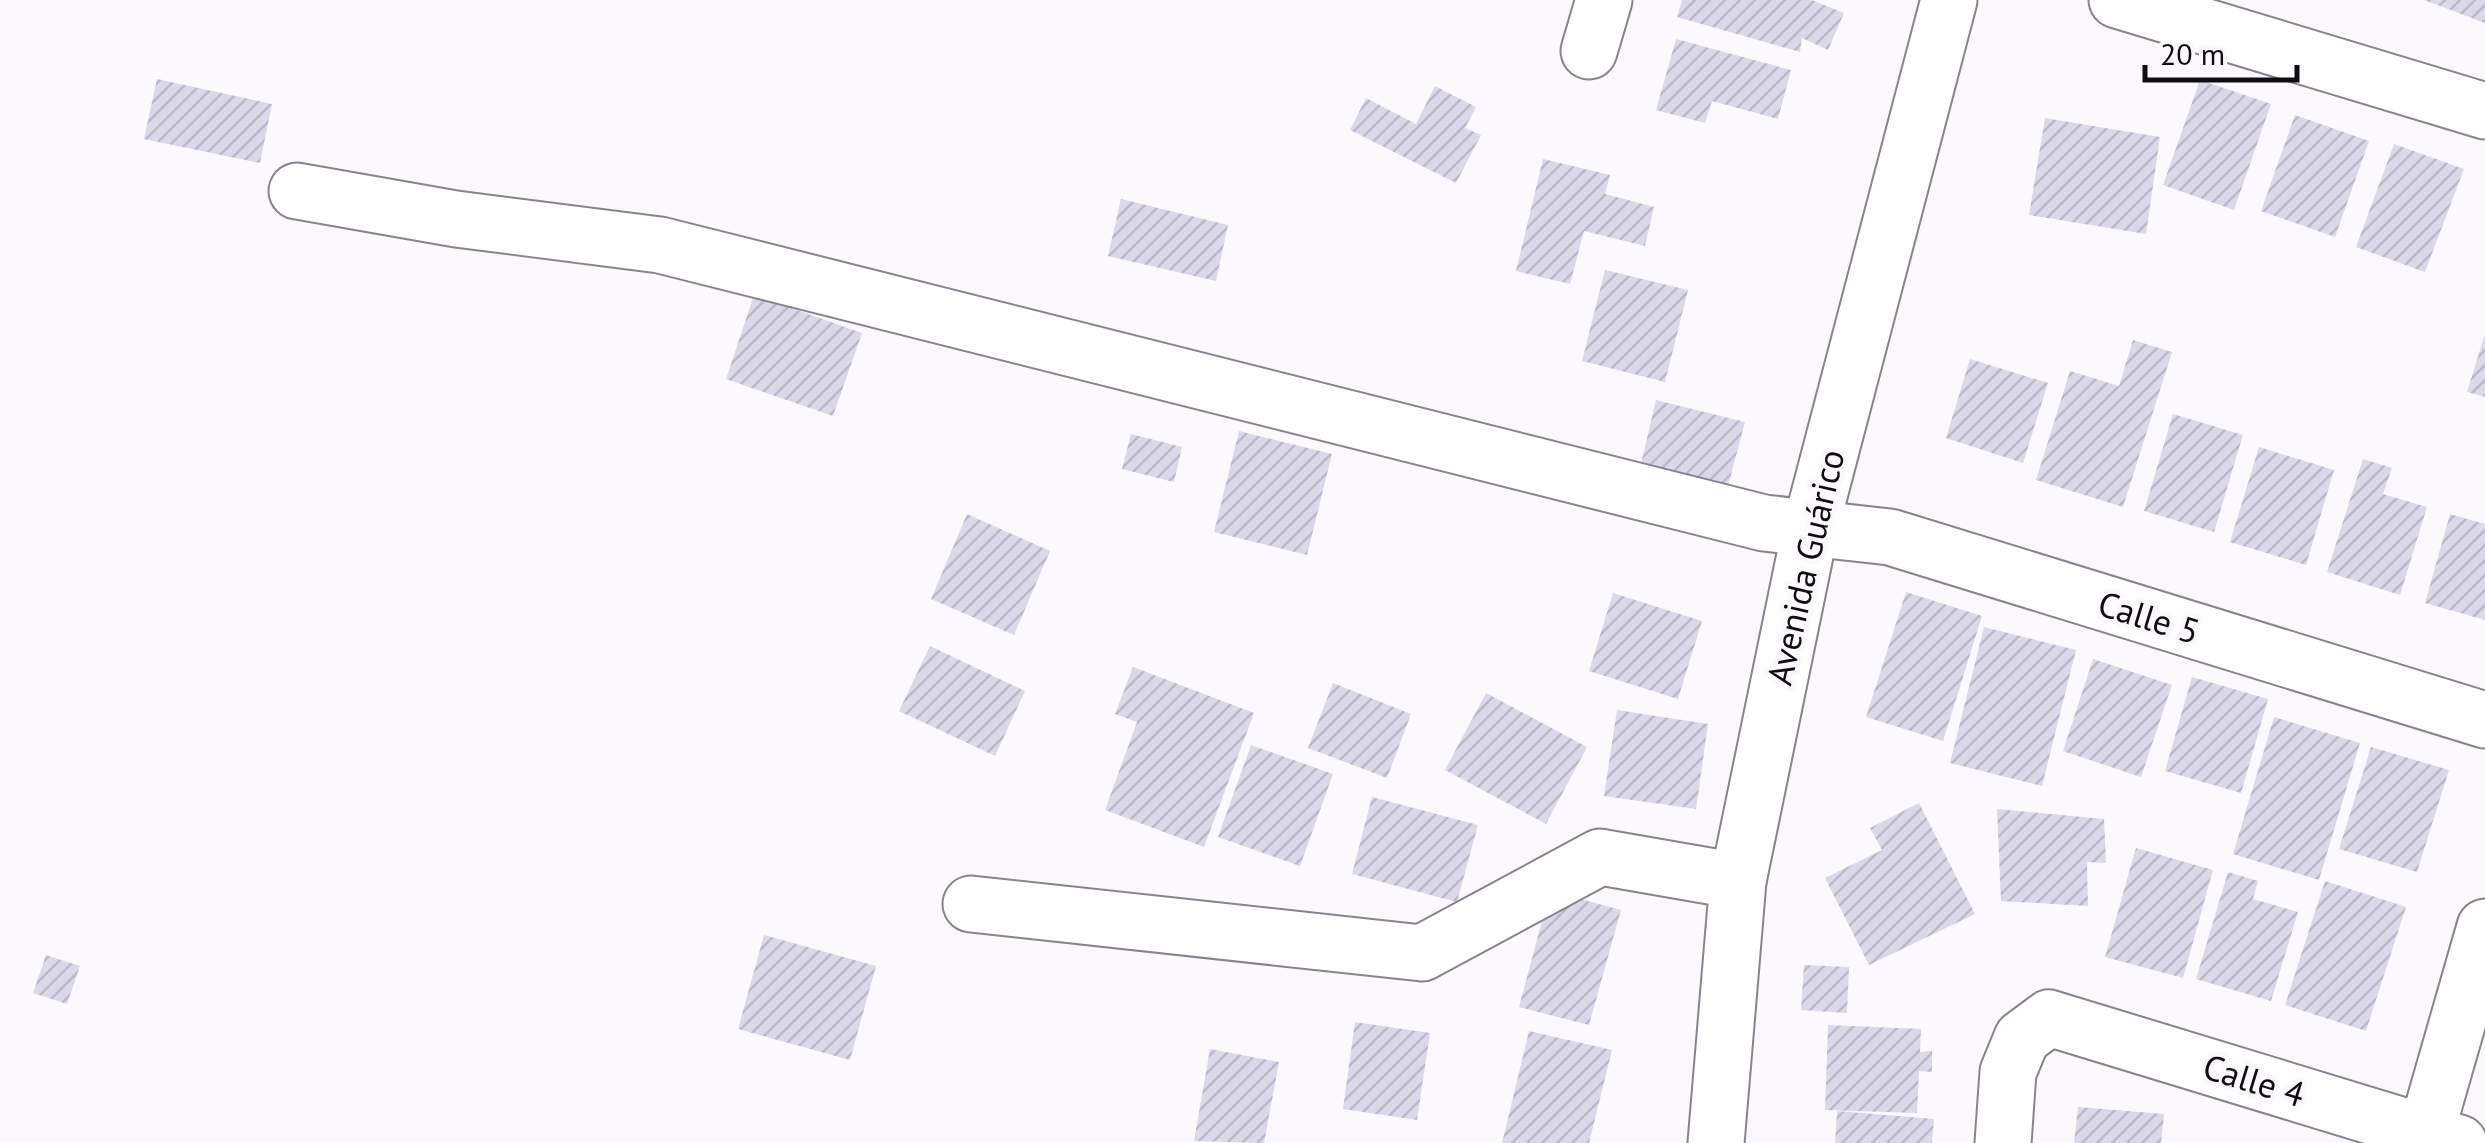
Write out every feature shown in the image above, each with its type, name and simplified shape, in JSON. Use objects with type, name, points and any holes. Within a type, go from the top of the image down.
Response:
[{"type":"street","points":[[1589,51],[1604,0]]},
{"type":"street","name":"Avenida Guárico","points":[[1716,1143],[1738,880],[1811,526],[1949,0]]},
{"type":"street","points":[[2117,0],[2485,111]]},
{"type":"street","name":"Calle 5","points":[[297,191],[456,219],[660,244],[1746,518],[1890,537],[2485,720]]},
{"type":"street","points":[[971,904],[1422,953],[1600,857],[1738,880]]},
{"type":"street","points":[[2436,1139],[2485,927]]},
{"type":"street","name":"Calle 4","points":[[2003,1143],[2008,1072],[2022,1038],[2049,1018],[2436,1139]]},
{"type":"building","points":[[1682,0],[1812,0],[1844,13],[1828,50],[1802,38],[1800,52],[1677,17]]},
{"type":"building","points":[[2424,0],[2485,0],[2485,23]]},
{"type":"building","points":[[1676,39],[1791,70],[1778,119],[1712,101],[1705,123],[1656,110]]},
{"type":"building","points":[[157,79],[272,104],[260,163],[144,139]]},
{"type":"building","points":[[2200,80],[2271,104],[2234,210],[2163,185]]},
{"type":"building","points":[[1435,86],[1476,107],[1465,128],[1481,135],[1456,183],[1350,130],[1366,98],[1416,124]]},
{"type":"building","points":[[2295,115],[2369,141],[2335,237],[2261,211]]},
{"type":"building","points":[[2045,118],[2160,137],[2146,234],[2029,215]]},
{"type":"building","points":[[2394,144],[2464,169],[2425,272],[2356,247]]},
{"type":"building","points":[[1543,159],[1610,175],[1605,194],[1654,207],[1645,246],[1584,231],[1570,284],[1516,271]]},
{"type":"building","points":[[1121,199],[1228,225],[1216,281],[1108,256]]},
{"type":"building","points":[[1605,270],[1688,290],[1665,382],[1582,361]]},
{"type":"building","points":[[754,295],[862,333],[833,416],[726,379]]},
{"type":"building","points":[[2485,337],[2485,397],[2467,392]]},
{"type":"building","points":[[2133,340],[2172,352],[2123,507],[2036,480],[2070,371],[2119,386]]},
{"type":"building","points":[[1970,359],[2048,383],[2023,463],[1946,438]]},
{"type":"building","points":[[1656,400],[1745,422],[1728,486],[1641,464]]},
{"type":"building","points":[[2173,414],[2243,435],[2214,532],[2144,511]]},
{"type":"building","points":[[1239,431],[1332,454],[1307,555],[1214,532]]},
{"type":"building","points":[[1131,434],[1182,447],[1174,482],[1122,469]]},
{"type":"building","points":[[2259,447],[2334,470],[2306,565],[2230,542]]},
{"type":"building","points":[[2363,459],[2392,468],[2383,494],[2427,507],[2400,595],[2327,572]]},
{"type":"building","points":[[967,514],[1050,551],[1014,635],[931,599]]},
{"type":"building","points":[[2450,514],[2485,524],[2485,620],[2425,603]]},
{"type":"building","points":[[1906,592],[1982,616],[1943,741],[1866,717]]},
{"type":"building","points":[[1613,593],[1702,621],[1678,699],[1589,671]]},
{"type":"building","points":[[1984,627],[2076,650],[2042,786],[1950,763]]},
{"type":"building","points":[[930,646],[1025,691],[995,756],[899,711]]},
{"type":"building","points":[[2093,659],[2172,685],[2141,777],[2063,751]]},
{"type":"building","points":[[1133,667],[1254,713],[1204,847],[1105,810],[1137,722],[1115,714]]},
{"type":"building","points":[[2192,677],[2268,699],[2241,793],[2165,771]]},
{"type":"building","points":[[1333,683],[1411,714],[1387,778],[1308,748]]},
{"type":"building","points":[[1486,693],[1587,747],[1546,824],[1445,770]]},
{"type":"building","points":[[1617,710],[1708,724],[1696,809],[1604,796]]},
{"type":"building","points":[[2274,717],[2360,743],[2319,880],[2233,854]]},
{"type":"building","points":[[1251,745],[1333,774],[1300,866],[1218,837]]},
{"type":"building","points":[[2371,747],[2449,770],[2417,872],[2339,849]]},
{"type":"building","points":[[1372,797],[1478,825],[1457,902],[1352,874]]},
{"type":"building","points":[[1919,803],[1975,914],[1869,965],[1825,878],[1882,850],[1870,828]]},
{"type":"building","points":[[1997,809],[2104,819],[2106,863],[2087,862],[2088,906],[2001,901]]},
{"type":"building","points":[[2136,848],[2213,870],[2183,978],[2105,957]]},
{"type":"building","points":[[2228,872],[2258,881],[2253,899],[2298,912],[2271,1001],[2196,979]]},
{"type":"building","points":[[2325,881],[2406,907],[2366,1031],[2285,1005]]},
{"type":"building","points":[[1550,891],[1621,910],[1589,1025],[1519,1007]]},
{"type":"building","points":[[764,935],[876,966],[850,1060],[738,1029]]},
{"type":"building","points":[[46,955],[80,966],[67,1004],[33,993]]},
{"type":"building","points":[[1804,965],[1849,967],[1847,1013],[1801,1010]]},
{"type":"building","points":[[1355,1022],[1430,1033],[1417,1120],[1343,1109]]},
{"type":"building","points":[[1828,1025],[1921,1029],[1920,1052],[1932,1051],[1932,1072],[1919,1071],[1917,1113],[1825,1110]]},
{"type":"building","points":[[1529,1031],[1612,1050],[1589,1143],[1502,1143]]},
{"type":"building","points":[[1210,1049],[1279,1062],[1264,1143],[1194,1141]]},
{"type":"building","points":[[2078,1107],[2164,1114],[2161,1143],[2074,1143]]},
{"type":"building","points":[[1837,1111],[1934,1119],[1932,1143],[1835,1143]]}]
